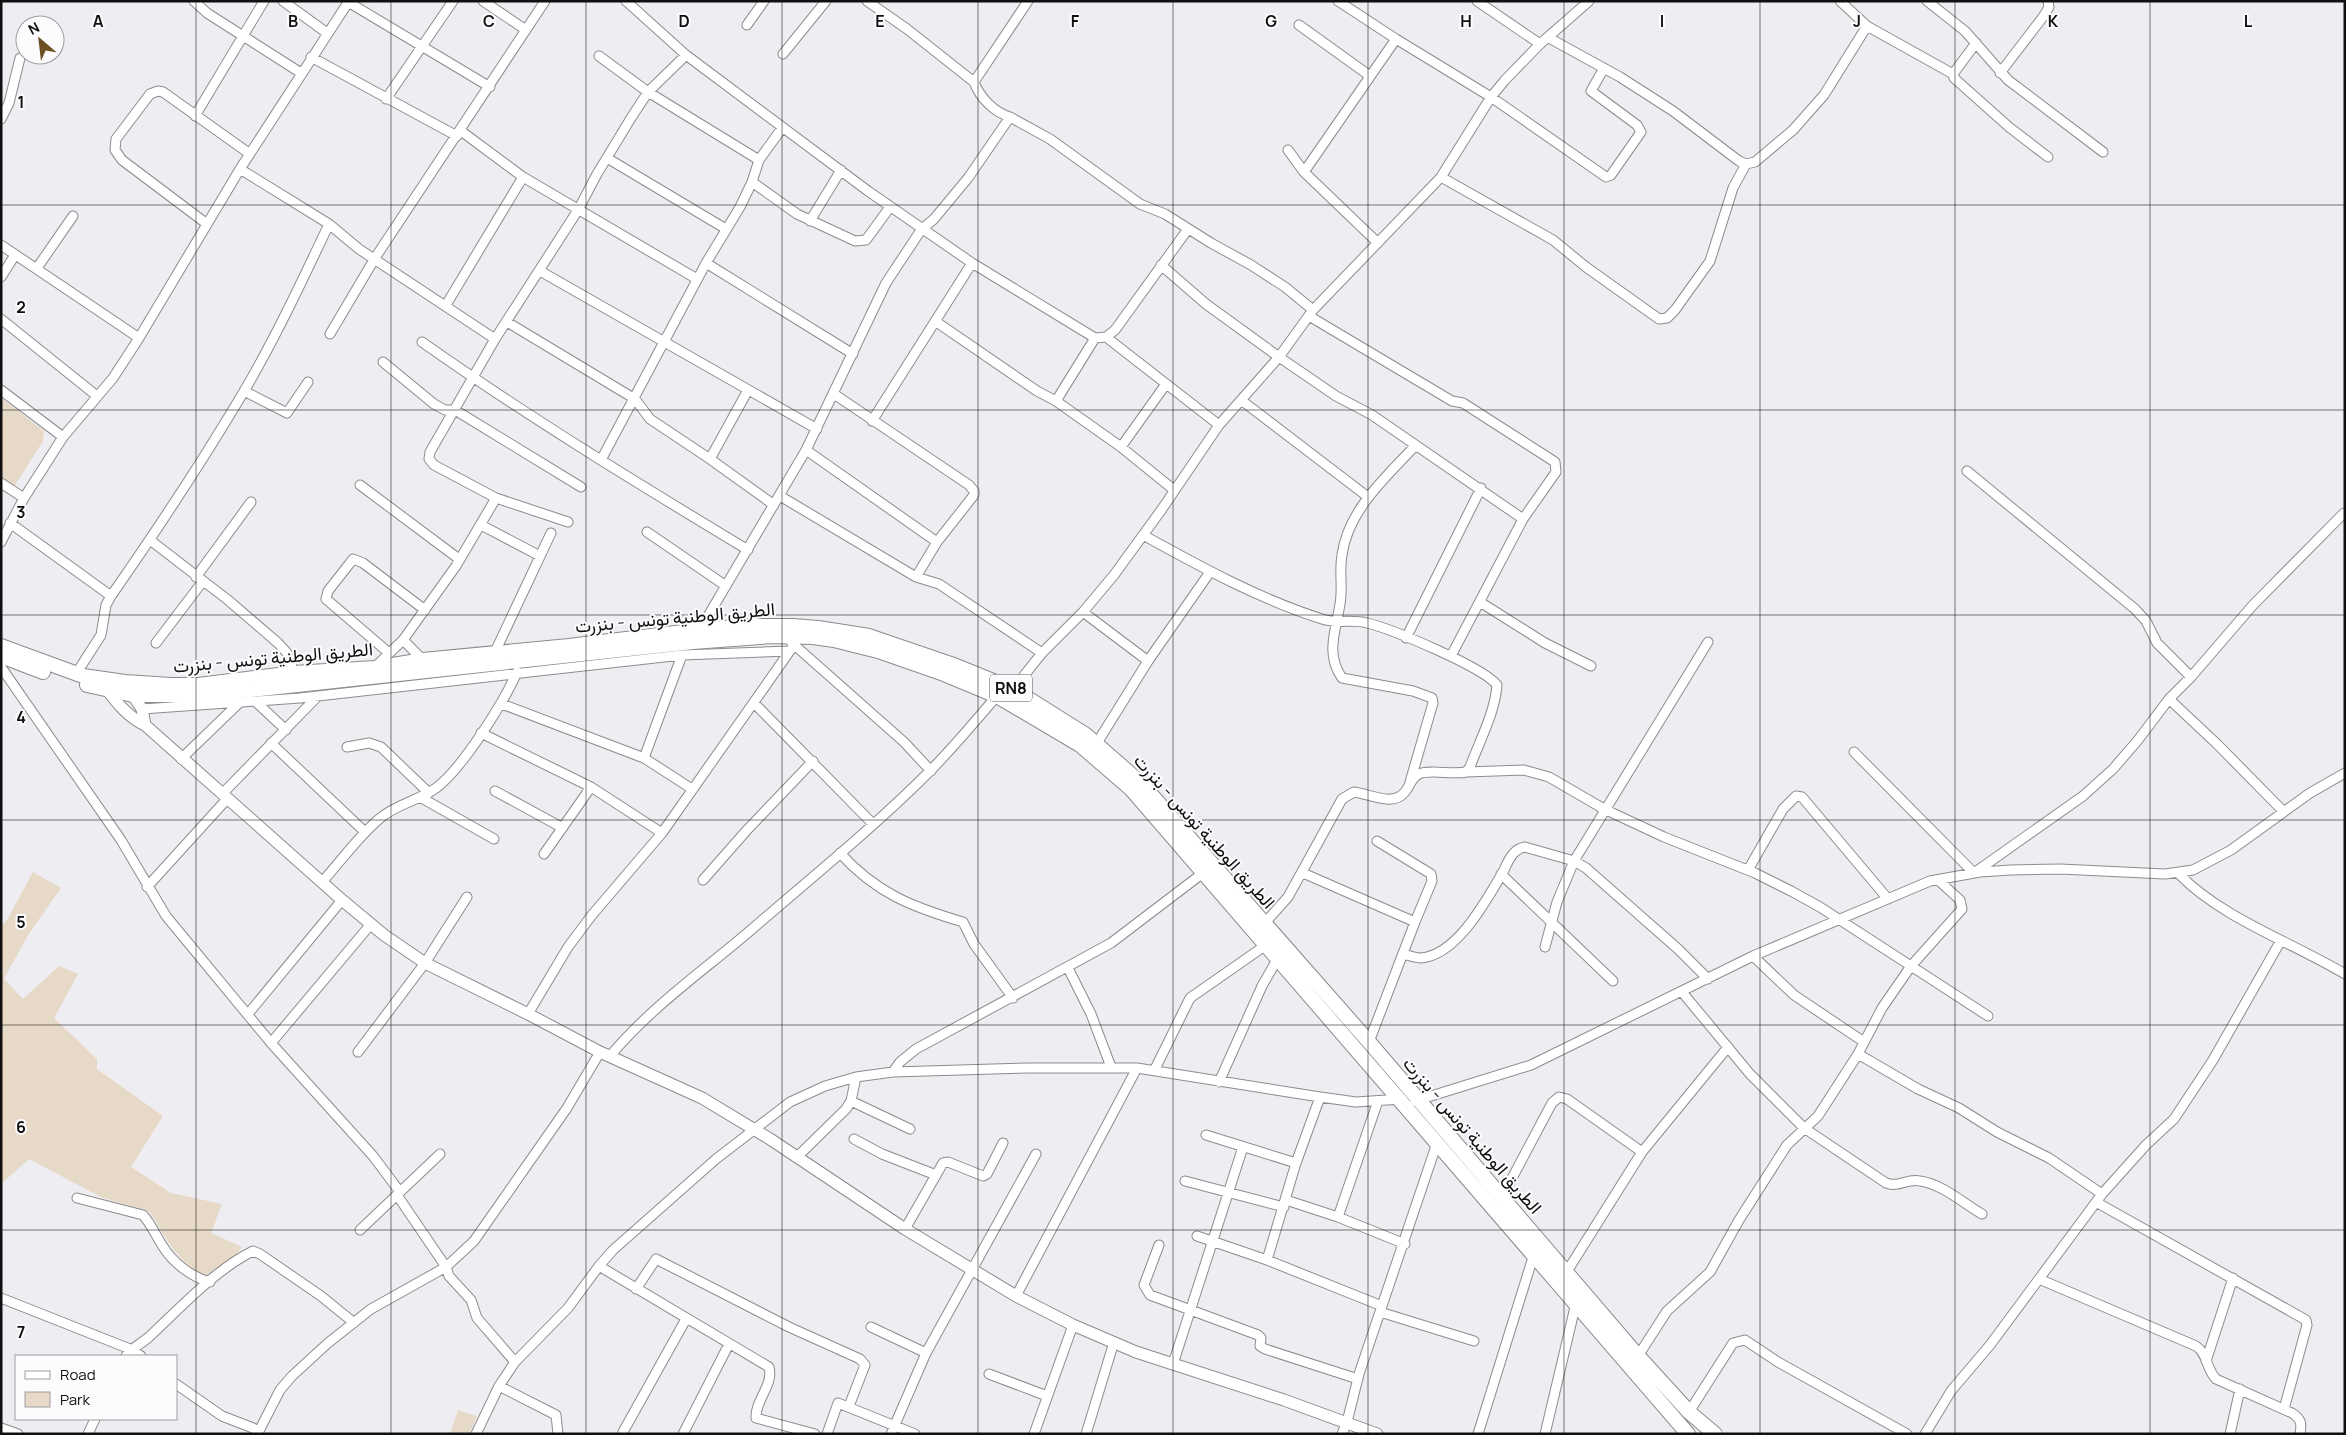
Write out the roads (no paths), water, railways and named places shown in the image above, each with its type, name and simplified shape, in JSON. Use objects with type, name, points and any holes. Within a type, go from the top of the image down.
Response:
[{"type":"main road","name":"الطريق الوطنية تونس - بنزرت","points":[[1,656],[68,680],[102,684],[125,682],[198,685],[294,673],[375,668],[423,660],[455,662],[521,661],[696,636],[746,626],[794,626],[844,631],[904,647],[1013,688],[1097,743],[1142,784],[1368,1042],[1638,1356],[1689,1412],[1715,1434]]},
{"type":"main road","name":"الطريق الوطنية تونس - بنزرت","points":[[1,646],[133,695],[232,692],[455,662],[494,654],[696,636],[789,644],[820,638],[863,646],[944,674],[1001,699],[1080,745],[1107,766],[1131,789],[1688,1434]]},
{"type":"street","points":[[194,1],[207,13],[301,73]]},
{"type":"street","points":[[195,116],[264,1]]},
{"type":"street","points":[[283,1],[327,33]]},
{"type":"street","points":[[386,99],[453,1]]},
{"type":"street","points":[[483,1],[526,30]]},
{"type":"street","points":[[330,334],[375,258],[459,134],[545,1]]},
{"type":"street","points":[[626,1],[686,55],[921,230],[1095,338],[1106,337],[1115,330],[1188,229]]},
{"type":"street","points":[[747,25],[764,1]]},
{"type":"street","points":[[783,54],[826,1]]},
{"type":"street","points":[[866,1],[915,35],[974,82],[977,90],[994,109],[1050,139],[1140,204],[1165,214],[1250,265],[1285,287],[1311,313],[1452,401],[1463,404],[1555,462],[1556,472],[1523,519],[1450,656]]},
{"type":"street","points":[[974,82],[1028,1]]},
{"type":"street","points":[[1338,1],[1491,97],[1604,176],[1609,177],[1641,132],[1637,126],[1591,91],[1604,68]]},
{"type":"street","points":[[1477,1],[1540,44]]},
{"type":"street","points":[[178,1385],[222,1416],[253,1428],[259,1433],[280,1390],[292,1376],[353,1322],[446,1267],[462,1255],[491,1220],[605,1054],[661,1003],[732,946],[840,853],[931,771],[1013,688],[1042,653],[1083,612],[1143,535],[1219,425],[1279,357],[1311,313],[1441,177],[1491,97],[1540,44],[1589,1]]},
{"type":"street","points":[[1840,1],[1867,26],[1953,74],[1956,82],[2048,157]]},
{"type":"street","points":[[1927,1],[1939,5],[1976,43],[2000,73],[2103,152]]},
{"type":"street","points":[[2000,73],[2049,8],[2048,1]]},
{"type":"street","points":[[1,542],[24,498],[64,437],[113,378],[139,338],[240,168],[311,57],[349,2],[490,87]]},
{"type":"street","points":[[1299,25],[1370,76]]},
{"type":"street","points":[[1549,38],[1604,68],[1673,111],[1732,156],[1746,164],[1755,162],[1776,146],[1815,106],[1840,72],[1867,26]]},
{"type":"street","points":[[1304,172],[1396,39]]},
{"type":"street","points":[[1953,74],[1976,43]]},
{"type":"street","points":[[568,522],[496,498],[434,465],[429,459],[430,452],[495,340],[578,210],[607,158],[648,92],[686,55]]},
{"type":"street","points":[[599,56],[648,92],[759,160]]},
{"type":"street","points":[[311,57],[386,99],[459,134],[523,177],[697,279]]},
{"type":"street","points":[[1,119],[9,104],[18,65]]},
{"type":"street","points":[[207,224],[122,160],[115,150],[116,139],[150,94],[153,92],[163,92],[250,154]]},
{"type":"street","points":[[696,636],[806,450],[886,283],[921,230],[934,219],[968,178],[1010,117]]},
{"type":"street","points":[[601,460],[697,279],[752,182],[759,160],[782,128]]},
{"type":"street","points":[[1288,150],[1304,172],[1378,243]]},
{"type":"street","points":[[607,158],[726,229]]},
{"type":"street","points":[[1441,177],[1553,240],[1586,267],[1659,319],[1666,318],[1675,310],[1710,261],[1733,188],[1746,164]]},
{"type":"street","points":[[240,168],[330,224],[359,249],[446,305],[495,340]]},
{"type":"street","points":[[810,221],[841,170]]},
{"type":"street","points":[[446,305],[523,177]]},
{"type":"street","points":[[752,182],[782,205],[810,221],[861,242],[872,234],[890,207]]},
{"type":"street","points":[[37,268],[73,216]]},
{"type":"street","points":[[76,674],[101,635],[106,605],[111,596],[150,540],[244,392],[289,309],[330,224]]},
{"type":"street","points":[[1,245],[139,338]]},
{"type":"street","points":[[1,277],[15,255]]},
{"type":"street","points":[[706,263],[853,354]]},
{"type":"street","points":[[872,421],[972,263]]},
{"type":"street","points":[[1161,265],[1206,304],[1279,357],[1336,396],[1372,415],[1415,446],[1481,488],[1523,519]]},
{"type":"street","points":[[540,271],[817,429]]},
{"type":"street","points":[[1,319],[97,396]]},
{"type":"street","points":[[935,321],[1037,391],[1056,401],[1121,448],[1174,490]]},
{"type":"street","points":[[507,322],[635,399],[650,419],[710,458],[774,505]]},
{"type":"street","points":[[1106,337],[1219,425]]},
{"type":"street","points":[[1056,401],[1095,338]]},
{"type":"street","points":[[422,342],[601,460],[748,550]]},
{"type":"street","points":[[384,362],[434,404],[445,410],[455,410],[582,487]]},
{"type":"street","points":[[244,392],[287,412],[308,382]]},
{"type":"street","points":[[1121,448],[1166,384]]},
{"type":"street","points":[[1,390],[64,437]]},
{"type":"street","points":[[710,458],[748,390]]},
{"type":"street","points":[[834,394],[968,484],[974,490],[974,495],[937,542],[916,577]]},
{"type":"street","points":[[1241,400],[1368,497]]},
{"type":"street","points":[[1264,924],[1288,897],[1303,873],[1342,799],[1354,792],[1386,800],[1398,799],[1405,792],[1410,782],[1433,703],[1432,698],[1413,691],[1342,678],[1338,672],[1332,652],[1340,605],[1341,557],[1345,540],[1368,497],[1415,446]]},
{"type":"street","points":[[806,450],[937,542]]},
{"type":"street","points":[[1967,471],[2136,609],[2146,621],[2157,644],[2191,676]]},
{"type":"street","points":[[1,483],[24,498]]},
{"type":"street","points":[[360,486],[459,559]]},
{"type":"street","points":[[1406,638],[1481,488]]},
{"type":"street","points":[[780,496],[916,577],[939,584],[1042,653]]},
{"type":"street","points":[[375,668],[403,640],[425,610],[481,525],[496,498]]},
{"type":"street","points":[[156,642],[251,502]]},
{"type":"street","points":[[1974,873],[2083,796],[2113,769],[2169,699],[2253,605],[2344,513]]},
{"type":"street","points":[[10,523],[111,596]]},
{"type":"street","points":[[481,525],[540,556]]},
{"type":"street","points":[[647,532],[726,586]]},
{"type":"street","points":[[494,654],[551,534]]},
{"type":"street","points":[[1143,535],[1210,572],[1266,598],[1323,620],[1367,622],[1450,656],[1485,674],[1497,685],[1496,694],[1470,768],[1466,772]]},
{"type":"street","points":[[150,540],[284,648],[294,673]]},
{"type":"street","points":[[389,653],[326,599],[328,591],[350,563],[353,560],[363,562],[425,610]]},
{"type":"street","points":[[1097,743],[1148,661],[1210,572]]},
{"type":"street","points":[[1480,602],[1544,643],[1591,666]]},
{"type":"street","points":[[1083,612],[1148,661]]},
{"type":"street","points":[[403,640],[423,660]]},
{"type":"street","points":[[1545,948],[1560,893],[1574,861],[1604,809],[1708,642]]},
{"type":"street","points":[[528,1014],[564,953],[592,915],[662,833],[754,703],[789,644]]},
{"type":"street","points":[[142,709],[318,696],[515,676],[789,644],[904,742],[931,771]]},
{"type":"street","points":[[644,758],[682,656]]},
{"type":"street","points":[[322,882],[365,832],[390,810],[424,795],[445,780],[502,704],[521,661]]},
{"type":"street","points":[[1,668],[121,840],[147,887],[182,936],[270,1043],[358,1138],[399,1194],[450,1276],[470,1300],[477,1318],[515,1362]]},
{"type":"street","points":[[125,682],[142,709],[145,725]]},
{"type":"street","points":[[102,684],[134,720],[145,725],[181,759],[342,900],[425,964],[605,1054],[695,1094],[755,1129],[905,1229],[1016,1296],[1073,1325],[1173,1364],[1347,1422],[1377,1434]]},
{"type":"street","points":[[147,887],[272,743],[318,696]]},
{"type":"street","points":[[2169,699],[2217,744],[2283,811]]},
{"type":"street","points":[[256,702],[286,730]]},
{"type":"street","points":[[181,759],[239,703]]},
{"type":"street","points":[[754,703],[873,824]]},
{"type":"street","points":[[502,704],[644,758],[692,790]]},
{"type":"street","points":[[481,733],[591,787],[662,833]]},
{"type":"street","points":[[272,743],[365,832]]},
{"type":"street","points":[[347,748],[369,743],[381,747],[424,795],[494,840]]},
{"type":"street","points":[[1854,752],[1974,873]]},
{"type":"street","points":[[703,880],[747,830],[813,761]]},
{"type":"street","points":[[1410,782],[1420,773],[1524,770],[1539,773],[1604,809],[1664,837],[1748,870],[1820,907],[1837,920],[1988,1016]]},
{"type":"street","points":[[476,1434],[499,1386],[515,1362],[568,1308],[599,1266],[628,1237],[716,1160],[790,1102],[825,1086],[856,1077],[893,1072],[1138,1068],[1155,1069],[1219,1082],[1320,1098],[1356,1102],[1398,1099],[1418,1101],[1531,1065],[1753,956],[1888,898],[1938,880],[1974,873],[2060,869],[2179,874],[2193,870],[2231,850],[2283,811],[2345,773]]},
{"type":"street","points":[[544,854],[561,827],[591,787]]},
{"type":"street","points":[[495,791],[561,827]]},
{"type":"street","points":[[1748,870],[1783,809],[1796,796],[1802,797],[1888,898]]},
{"type":"street","points":[[1368,1042],[1432,881],[1431,874],[1377,841]]},
{"type":"street","points":[[1403,954],[1419,958],[1443,952],[1452,945],[1474,917],[1513,853],[1521,848],[1574,861],[1586,868],[1678,949],[1708,979]]},
{"type":"street","points":[[840,853],[864,878],[895,897],[963,922],[974,944],[1013,998]]},
{"type":"street","points":[[893,1072],[900,1062],[916,1049],[1013,998],[1111,943],[1203,873]]},
{"type":"street","points":[[1303,873],[1415,922]]},
{"type":"street","points":[[1501,874],[1613,981]]},
{"type":"street","points":[[2179,874],[2205,897],[2267,932],[2280,942],[2345,974]]},
{"type":"street","points":[[1638,1356],[1667,1310],[1710,1272],[1738,1220],[1782,1153],[1804,1128],[1818,1116],[1858,1054],[1882,1008],[1911,966],[1962,909],[1960,900],[1938,880]]},
{"type":"street","points":[[358,1052],[425,964],[467,897]]},
{"type":"street","points":[[248,1014],[342,900]]},
{"type":"street","points":[[270,1043],[371,924]]},
{"type":"street","points":[[1925,1434],[1951,1391],[1990,1345],[2102,1194],[2146,1145],[2174,1119],[2218,1052],[2280,942]]},
{"type":"street","points":[[1155,1069],[1190,998],[1266,945]]},
{"type":"street","points":[[1753,956],[1794,995],[1864,1042]]},
{"type":"street","points":[[1219,1082],[1262,986],[1278,958]]},
{"type":"street","points":[[1068,968],[1090,1014],[1111,1068]]},
{"type":"street","points":[[1682,992],[1750,1074],[1804,1128],[1886,1183],[1897,1185],[1913,1180],[1933,1184],[1982,1214]]},
{"type":"street","points":[[1566,1273],[1642,1152],[1728,1047]]},
{"type":"street","points":[[1858,1054],[1918,1089],[1959,1108],[1997,1132],[2049,1158],[2102,1194]]},
{"type":"street","points":[[1016,1296],[1138,1068]]},
{"type":"street","points":[[797,1158],[851,1101],[856,1077]]},
{"type":"street","points":[[1502,1197],[1552,1103],[1559,1097],[1567,1099],[1642,1152]]},
{"type":"street","points":[[1266,1260],[1285,1204],[1296,1163],[1320,1098]]},
{"type":"street","points":[[851,1101],[910,1129]]},
{"type":"street","points":[[1338,1217],[1378,1101]]},
{"type":"street","points":[[1206,1134],[1296,1163]]},
{"type":"street","points":[[854,1139],[882,1154],[936,1175]]},
{"type":"street","points":[[905,1229],[942,1163],[948,1162],[983,1176],[987,1174],[1003,1143]]},
{"type":"street","points":[[1342,1434],[1381,1309],[1405,1244],[1438,1143]]},
{"type":"street","points":[[1173,1364],[1189,1311],[1214,1242],[1243,1147]]},
{"type":"street","points":[[360,1230],[440,1154]]},
{"type":"street","points":[[892,1430],[926,1353],[1036,1154]]},
{"type":"street","points":[[1185,1181],[1338,1217],[1405,1244]]},
{"type":"street","points":[[76,1198],[142,1215],[150,1223],[162,1245],[178,1263],[197,1279],[210,1282]]},
{"type":"street","points":[[2096,1202],[2306,1320],[2307,1325],[2284,1409]]},
{"type":"street","points":[[1197,1236],[1266,1260],[1381,1309],[1474,1341]]},
{"type":"street","points":[[1159,1246],[1145,1282],[1145,1288],[1150,1295],[1258,1335],[1261,1338],[1260,1346],[1264,1350],[1358,1379]]},
{"type":"street","points":[[1,1298],[128,1353],[139,1346],[168,1316],[253,1251],[321,1296],[353,1322]]},
{"type":"street","points":[[1478,1434],[1534,1254]]},
{"type":"street","points":[[636,1289],[656,1258],[789,1327],[860,1359],[865,1365],[849,1406]]},
{"type":"street","points":[[599,1266],[769,1367],[770,1376],[756,1413],[756,1418],[815,1434]]},
{"type":"street","points":[[2206,1361],[2233,1278]]},
{"type":"street","points":[[2040,1279],[2196,1346],[2202,1350],[2209,1372],[2216,1379],[2299,1417],[2302,1424],[2300,1434]]},
{"type":"street","points":[[1545,1434],[1576,1303]]},
{"type":"street","points":[[623,1432],[686,1319]]},
{"type":"street","points":[[1034,1434],[1073,1325]]},
{"type":"street","points":[[871,1327],[926,1353]]},
{"type":"street","points":[[1689,1412],[1733,1343],[1744,1340],[1778,1362],[1907,1434]]},
{"type":"street","points":[[1086,1434],[1114,1342]]},
{"type":"street","points":[[682,1434],[730,1344]]},
{"type":"street","points":[[990,1374],[1047,1396]]},
{"type":"street","points":[[499,1386],[556,1415],[558,1434]]},
{"type":"street","points":[[2230,1434],[2240,1389]]},
{"type":"street","points":[[827,1434],[837,1404],[849,1406],[892,1430],[916,1434]]},
{"type":"street","points":[[88,1434],[95,1420]]},
{"type":"street","points":[[1,1428],[18,1434]]}]
